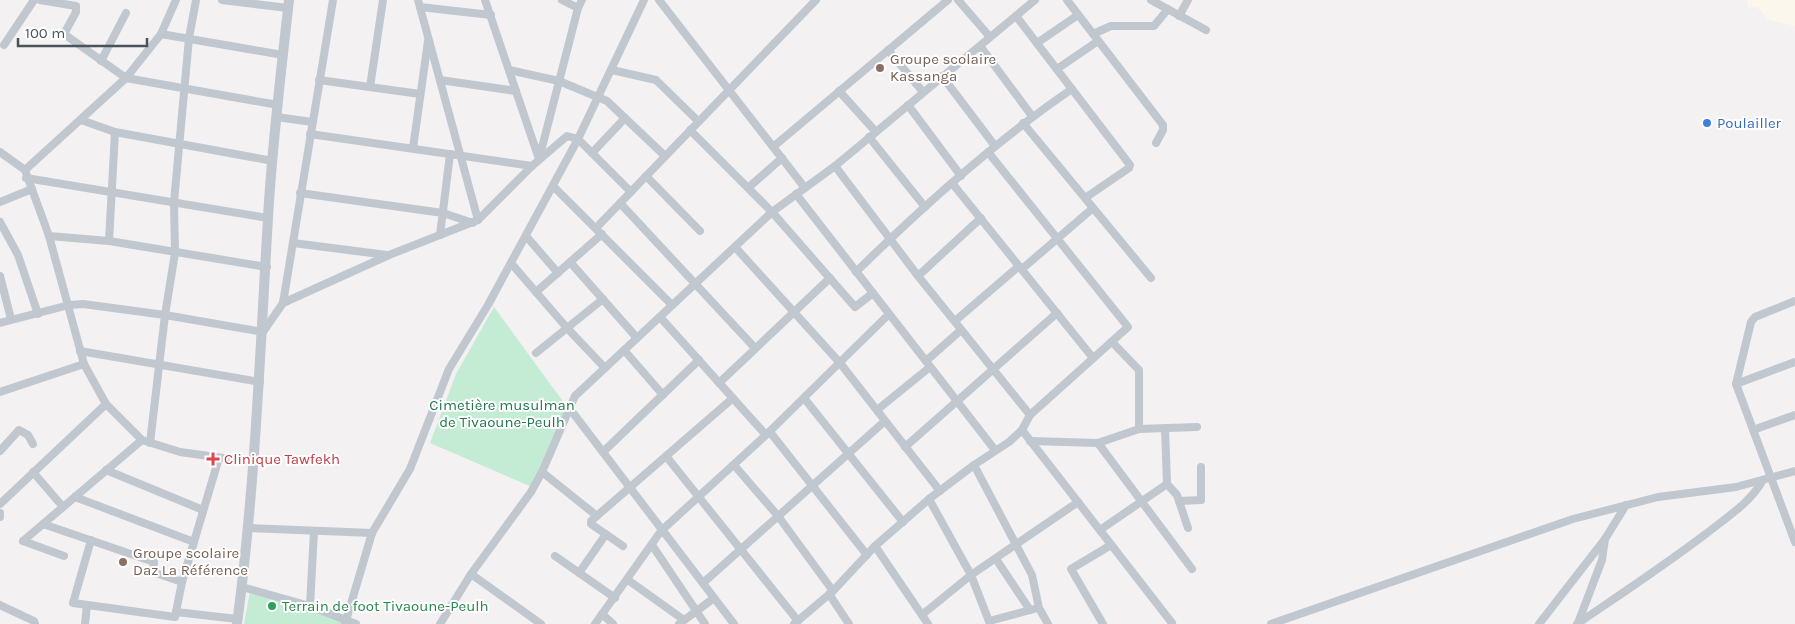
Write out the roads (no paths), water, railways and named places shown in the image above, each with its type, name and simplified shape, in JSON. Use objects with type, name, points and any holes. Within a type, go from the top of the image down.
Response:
[{"type":"street","points":[[4,45],[34,0]]},
{"type":"street","points":[[40,0],[76,6],[76,12],[64,34],[126,78],[184,90],[278,105]]},
{"type":"street","points":[[25,174],[126,78],[161,34],[176,0]]},
{"type":"street","points":[[64,556],[22,541],[106,470],[146,442],[175,252],[174,202],[189,38],[196,0]]},
{"type":"street","points":[[176,612],[237,621],[249,528],[252,462],[260,382],[268,218],[288,4],[222,0]]},
{"type":"street","points":[[263,332],[283,303],[333,0]]},
{"type":"street","points":[[370,87],[383,0]]},
{"type":"street","points":[[485,0],[539,159]]},
{"type":"street","points":[[539,159],[580,4],[562,0]]},
{"type":"street","points":[[346,622],[372,534],[410,469],[450,369],[511,263],[578,139],[644,0]]},
{"type":"street","points":[[659,0],[805,188]]},
{"type":"street","points":[[536,292],[570,262],[599,231],[620,203],[816,0]]},
{"type":"street","points":[[773,147],[948,0]]},
{"type":"street","points":[[958,0],[990,37]]},
{"type":"street","points":[[440,624],[471,574],[530,492],[542,472],[574,396],[772,212],[834,166],[1035,0]]},
{"type":"street","points":[[1066,0],[1162,125],[1163,130],[1156,143]]},
{"type":"street","points":[[1151,0],[1206,30]]},
{"type":"street","points":[[1179,16],[1188,0]]},
{"type":"street","points":[[476,222],[461,155],[419,4],[490,16]]},
{"type":"street","points":[[1056,69],[1111,26],[1154,26],[1168,10]]},
{"type":"street","points":[[101,61],[126,13]]},
{"type":"street","points":[[1037,43],[1078,15]]},
{"type":"street","points":[[1016,16],[1130,165],[1129,168],[1085,198]]},
{"type":"street","points":[[161,34],[283,55]]},
{"type":"street","points":[[413,148],[428,36]]},
{"type":"street","points":[[980,46],[1032,116]]},
{"type":"street","points":[[888,50],[923,92]]},
{"type":"street","points":[[509,70],[559,81],[606,101],[665,156]]},
{"type":"street","points":[[612,70],[656,80],[698,121]]},
{"type":"street","points":[[942,76],[995,146]]},
{"type":"street","points":[[319,80],[420,94]]},
{"type":"street","points":[[440,80],[516,91]]},
{"type":"street","points":[[856,272],[925,207],[995,146],[1032,116],[1072,89]]},
{"type":"street","points":[[839,91],[873,134],[925,207]]},
{"type":"street","points":[[908,105],[962,176]]},
{"type":"street","points":[[277,117],[312,122]]},
{"type":"street","points":[[592,153],[625,118]]},
{"type":"street","points":[[81,120],[115,132],[273,161]]},
{"type":"street","points":[[1023,123],[1151,278]]},
{"type":"street","points":[[690,130],[749,187],[855,307],[873,293]]},
{"type":"street","points":[[109,241],[110,192],[115,132]]},
{"type":"street","points":[[310,134],[532,166]]},
{"type":"street","points":[[283,303],[389,255],[476,222],[563,137],[571,136],[578,139],[631,192]]},
{"type":"street","points":[[0,152],[25,174],[32,189],[49,236],[84,364],[106,404],[146,442],[180,452],[252,462]]},
{"type":"street","points":[[666,456],[796,622],[831,592],[876,546],[929,499],[995,450],[1010,442],[1022,430],[1030,415],[1128,327],[988,152]]},
{"type":"street","points":[[440,235],[450,154]]},
{"type":"street","points":[[749,187],[782,158]]},
{"type":"street","points":[[834,166],[891,238],[918,276],[1030,415]]},
{"type":"street","points":[[25,174],[110,192],[268,218]]},
{"type":"street","points":[[646,176],[700,231]]},
{"type":"street","points":[[952,183],[1093,358]]},
{"type":"street","points":[[553,186],[672,305]]},
{"type":"street","points":[[0,202],[32,189]]},
{"type":"street","points":[[300,194],[443,213],[476,222]]},
{"type":"street","points":[[796,194],[995,450]]},
{"type":"street","points":[[620,203],[755,348]]},
{"type":"street","points":[[954,321],[1093,208]]},
{"type":"street","points":[[918,276],[981,218]]},
{"type":"street","points":[[0,222],[18,255],[38,314]]},
{"type":"street","points":[[49,236],[109,241],[267,267]]},
{"type":"street","points":[[526,236],[558,273]]},
{"type":"street","points":[[292,243],[389,255]]},
{"type":"street","points":[[735,247],[840,363],[940,491]]},
{"type":"street","points":[[570,262],[637,338]]},
{"type":"street","points":[[511,263],[567,328],[605,368]]},
{"type":"street","points":[[0,276],[11,319]]},
{"type":"street","points":[[719,383],[830,278]]},
{"type":"street","points":[[536,353],[603,299]]},
{"type":"street","points":[[1795,301],[1755,317],[1751,322],[1736,384],[1795,542]]},
{"type":"street","points":[[0,323],[69,305],[83,304],[165,315],[263,332]]},
{"type":"street","points":[[905,447],[1057,313]]},
{"type":"street","points":[[595,624],[662,531],[768,434],[889,314]]},
{"type":"street","points":[[660,317],[768,434],[867,555]]},
{"type":"street","points":[[877,410],[928,364],[961,330]]},
{"type":"street","points":[[1112,342],[1139,370],[1139,429]]},
{"type":"street","points":[[624,350],[663,395]]},
{"type":"street","points":[[80,351],[260,382]]},
{"type":"street","points":[[603,452],[699,360]]},
{"type":"street","points":[[1736,384],[1795,362]]},
{"type":"street","points":[[0,392],[84,364]]},
{"type":"street","points":[[623,546],[591,524],[591,520],[733,398]]},
{"type":"street","points":[[804,398],[903,522]]},
{"type":"street","points":[[0,504],[106,404]]},
{"type":"street","points":[[570,409],[734,624]]},
{"type":"street","points":[[1753,430],[1795,415]]},
{"type":"street","points":[[703,583],[885,421]]},
{"type":"street","points":[[1030,441],[1098,443],[1139,429],[1197,427]]},
{"type":"street","points":[[1165,428],[1167,484],[1179,500],[1188,528]]},
{"type":"street","points":[[0,450],[19,430],[28,434],[34,444]]},
{"type":"street","points":[[1022,430],[1172,623]]},
{"type":"street","points":[[1098,443],[1192,569]]},
{"type":"street","points":[[90,540],[73,602],[175,617],[182,582],[219,458]]},
{"type":"street","points":[[734,465],[778,516],[831,592],[849,624]]},
{"type":"street","points":[[974,465],[1032,575],[1039,608],[1048,624]]},
{"type":"street","points":[[1179,500],[1201,500],[1200,467]]},
{"type":"street","points":[[106,470],[204,510]]},
{"type":"street","points":[[1271,624],[1573,519],[1658,497],[1736,486],[1772,478],[1795,470]]},
{"type":"street","points":[[32,472],[63,507]]},
{"type":"street","points":[[542,472],[597,516]]},
{"type":"street","points":[[1577,624],[1665,565],[1725,519],[1753,495],[1763,480]]},
{"type":"street","points":[[1100,530],[1167,484]]},
{"type":"street","points":[[75,497],[194,542]]},
{"type":"street","points":[[929,499],[971,575],[990,622],[1039,608]]},
{"type":"street","points":[[923,614],[971,575],[1078,502]]},
{"type":"street","points":[[1539,624],[1605,539],[1626,505]]},
{"type":"street","points":[[43,524],[154,562],[153,572],[182,582]]},
{"type":"street","points":[[249,528],[372,534]]},
{"type":"street","points":[[310,606],[314,531]]},
{"type":"street","points":[[579,573],[606,534]]},
{"type":"street","points":[[1577,624],[1602,560],[1605,539]]},
{"type":"street","points":[[652,545],[705,624]]},
{"type":"street","points":[[1103,624],[1071,569],[1111,545]]},
{"type":"street","points":[[876,546],[928,624]]},
{"type":"street","points":[[555,556],[615,598]]},
{"type":"street","points":[[996,559],[1030,610]]},
{"type":"street","points":[[471,574],[541,624]]},
{"type":"street","points":[[628,580],[682,622],[714,598]]},
{"type":"street","points":[[242,587],[310,606],[346,622],[356,624]]},
{"type":"street","points":[[84,624],[88,604]]},
{"type":"street","points":[[0,605],[34,621],[35,624]]},
{"type":"street","points":[[602,614],[613,624]]},
{"type":"place","name":"Groupe scolaire Kassanga","points":[[880,68]]},
{"type":"place","name":"Poulailler","points":[[1707,123]]},
{"type":"place","name":"Clinique Tawfekh","points":[[213,459]]},
{"type":"place","name":"Groupe scolaire Daz La Référence","points":[[123,562]]},
{"type":"place","name":"Terrain de foot Tivaoune-Peulh","points":[[272,606]]},
{"type":"park label","name":"Cimetière musulman de Tivaoune-Peulh","points":[[502,414]]}]
